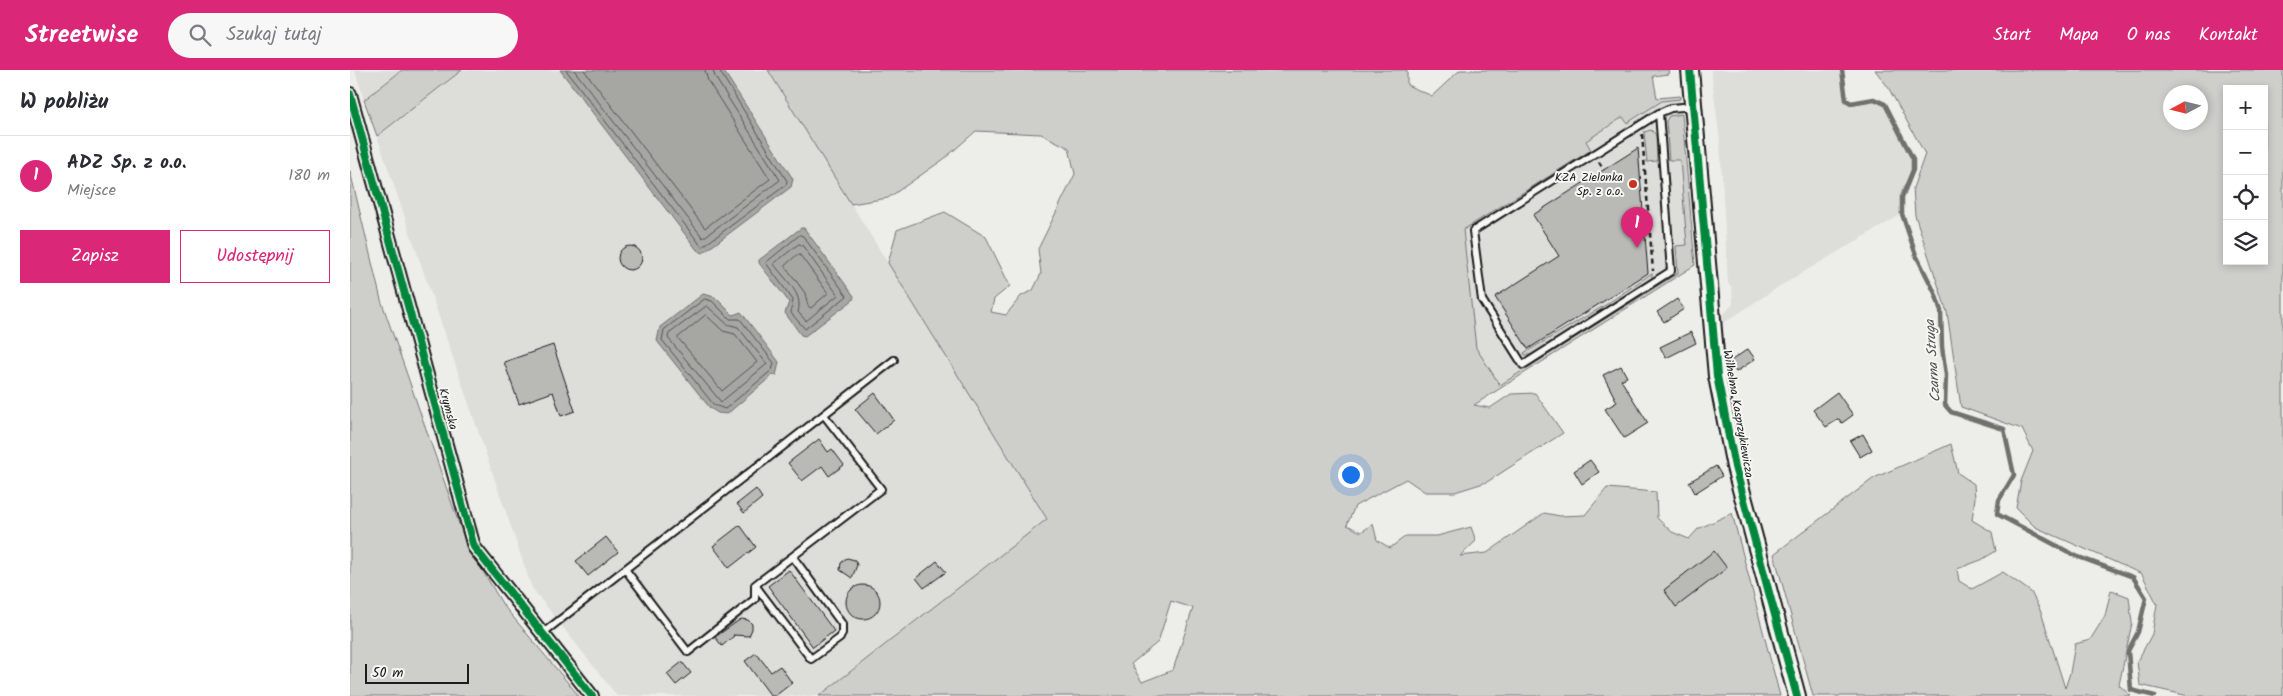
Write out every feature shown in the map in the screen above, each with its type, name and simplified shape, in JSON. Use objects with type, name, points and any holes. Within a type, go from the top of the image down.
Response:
[{"type":"street","name":"Wilhelma Kasprzykiewicza","points":[[1690,70],[1717,376],[1735,467],[1762,575],[1797,696]]},
{"type":"street","name":"Krymska","points":[[350,94],[474,547],[592,696]]},
{"type":"lane","points":[[1659,113],[1671,271],[1523,365],[1482,300],[1473,231],[1659,113],[1671,108],[1694,106]]},
{"type":"lane","points":[[543,633],[894,360]]},
{"type":"lane","points":[[755,585],[880,489],[824,415]]},
{"type":"lane","points":[[755,585],[811,659],[840,638],[842,624],[793,557]]},
{"type":"lane","points":[[625,569],[688,652],[755,599],[755,585]]},
{"type":"path","points":[[1642,124],[1654,282]]},
{"type":"shaded area","points":[[355,70],[402,70],[364,100]]},
{"type":"shaded area","points":[[402,70],[462,70],[377,136],[364,100]]},
{"type":"shaded area","points":[[462,70],[768,70],[1047,519],[819,696],[617,696],[532,588],[377,136]]},
{"type":"shaded area","points":[[768,70],[1407,70],[1407,85],[1432,96],[1460,70],[1669,70],[1668,74],[1653,76],[1657,98],[1680,96],[1680,99],[1662,101],[1627,123],[1623,117],[1586,141],[1591,150],[1463,230],[1476,348],[1500,385],[1678,273],[1676,246],[1687,245],[1680,160],[1669,160],[1666,121],[1669,116],[1682,114],[1695,265],[1474,405],[1490,408],[1511,394],[1535,393],[1563,433],[1487,482],[1455,492],[1425,492],[1406,479],[1355,506],[1347,525],[1361,532],[1373,524],[1377,540],[1390,548],[1406,536],[1437,536],[1471,527],[1476,541],[1460,556],[1487,553],[1544,513],[1560,516],[1585,515],[1607,488],[1656,492],[1657,518],[1672,532],[1689,539],[1698,529],[1732,513],[1780,696],[819,696],[1047,519],[888,263],[897,230],[945,212],[986,237],[1010,286],[994,299],[991,312],[1006,315],[1021,296],[1033,290],[1041,274],[1038,249],[1075,174],[1069,148],[1041,134],[976,131],[944,159],[888,198],[851,204]],"holes":[[[1171,601],[1193,608],[1173,670],[1142,682],[1131,664],[1158,642]]]},
{"type":"shaded area","points":[[1711,70],[1842,70],[1846,100],[1852,103],[1874,99],[1885,104],[1911,154],[1914,165],[1902,197],[1902,214],[1780,286],[1722,324],[1722,316],[1733,304],[1732,288],[1728,283],[1720,142]]},
{"type":"shaded area","points":[[1875,70],[2283,70],[2283,696],[2189,696],[2140,685],[2137,662],[2152,634],[2157,604],[2142,574],[2035,527],[2016,508],[2021,481],[2033,451],[2022,429],[1961,407],[1947,312],[1915,215],[1913,188],[1925,154],[1888,87]]},
{"type":"shaded area","points":[[1680,96],[1695,265],[1473,405],[1451,228],[1607,102]]},
{"type":"shaded area","points":[[1651,130],[1656,135],[1657,161],[1647,162],[1644,132]]},
{"type":"shaded area","points":[[350,171],[381,300],[465,541],[503,605],[579,696],[350,696]]},
{"type":"shaded area","points":[[1652,273],[1652,280],[1532,355],[1525,355],[1524,353],[1607,304]]},
{"type":"shaded area","points":[[1951,444],[1958,473],[1974,484],[1975,498],[1972,520],[1992,532],[1996,551],[1981,560],[1957,569],[1959,581],[1972,589],[2003,572],[2031,592],[2041,612],[2065,688],[2070,673],[2075,644],[2090,640],[2105,616],[2111,590],[2129,597],[2132,623],[2119,685],[2131,696],[1813,696],[1774,554],[1874,478]]},
{"type":"water","points":[[560,70],[723,70],[793,179],[791,187],[703,253],[697,250]]},
{"type":"water","points":[[801,228],[804,228],[854,296],[853,300],[805,336],[801,335],[785,313],[789,302],[759,263],[759,260]]},
{"type":"water","points":[[703,294],[715,297],[733,315],[741,312],[779,362],[776,376],[774,374],[727,414],[718,413],[710,408],[657,341],[660,327]]},
{"type":"building","points":[[1638,148],[1648,273],[1528,349],[1495,297],[1559,256],[1533,215]]},
{"type":"building","points":[[630,246],[639,249],[642,258],[639,267],[630,270],[621,267],[618,258],[621,249]]},
{"type":"building","points":[[1677,299],[1684,309],[1664,322],[1657,312]]},
{"type":"building","points":[[1691,332],[1696,343],[1666,358],[1660,347]]},
{"type":"building","points":[[553,345],[575,411],[561,416],[553,392],[519,404],[504,362]]},
{"type":"building","points":[[1748,349],[1755,359],[1736,372],[1729,362]]},
{"type":"building","points":[[1621,366],[1627,377],[1621,380],[1648,423],[1624,438],[1605,409],[1617,402],[1603,375]]},
{"type":"building","points":[[1837,392],[1853,415],[1842,423],[1839,419],[1826,427],[1813,410]]},
{"type":"building","points":[[875,393],[894,420],[876,434],[855,409]]},
{"type":"building","points":[[1863,434],[1872,450],[1860,457],[1850,441]]},
{"type":"building","points":[[819,439],[828,452],[832,449],[844,465],[829,476],[822,466],[802,481],[788,463]]},
{"type":"building","points":[[1590,460],[1599,472],[1582,484],[1574,471]]},
{"type":"building","points":[[1716,466],[1722,476],[1695,493],[1689,482]]},
{"type":"building","points":[[756,489],[762,498],[744,513],[737,504]]},
{"type":"building","points":[[740,525],[756,547],[729,568],[713,546]]},
{"type":"building","points":[[606,537],[618,552],[588,576],[576,561]]},
{"type":"building","points":[[1714,551],[1727,568],[1676,607],[1664,590]]},
{"type":"building","points":[[847,558],[855,560],[857,565],[852,578],[840,570],[841,563]]},
{"type":"building","points":[[937,561],[946,572],[924,588],[916,578]]},
{"type":"building","points":[[789,570],[834,631],[813,647],[768,586]]},
{"type":"building","points":[[863,585],[875,590],[880,602],[875,614],[863,619],[851,614],[846,602],[851,590]]},
{"type":"building","points":[[741,619],[748,620],[752,624],[749,636],[733,635],[722,646],[715,637]]},
{"type":"building","points":[[756,653],[771,672],[780,666],[792,683],[775,696],[771,696],[745,661]]},
{"type":"building","points":[[682,662],[691,673],[676,685],[667,674]]},
{"type":"waterway","name":"Czarna Struga","points":[[1842,70],[1846,100],[1851,103],[1874,99],[1885,104],[1913,159],[1913,170],[1902,197],[1902,214],[1916,255],[1935,293],[1941,311],[1942,347],[1946,375],[1945,405],[1951,412],[2004,429],[2014,475],[1999,500],[1997,514],[2076,556],[2133,577],[2146,598],[2138,632],[2128,651],[2131,690],[2155,696]]},
{"type":"cycle path","points":[[1690,70],[1717,376],[1735,467],[1797,696]]},
{"type":"cycle path","points":[[350,94],[474,547],[592,696]]},
{"type":"place","name":"KZA Zielonka Sp. z o.o.","points":[[1633,184]]},
{"type":"place","name":"ADZ Sp. z o.o.","points":[[1637,248]]}]
